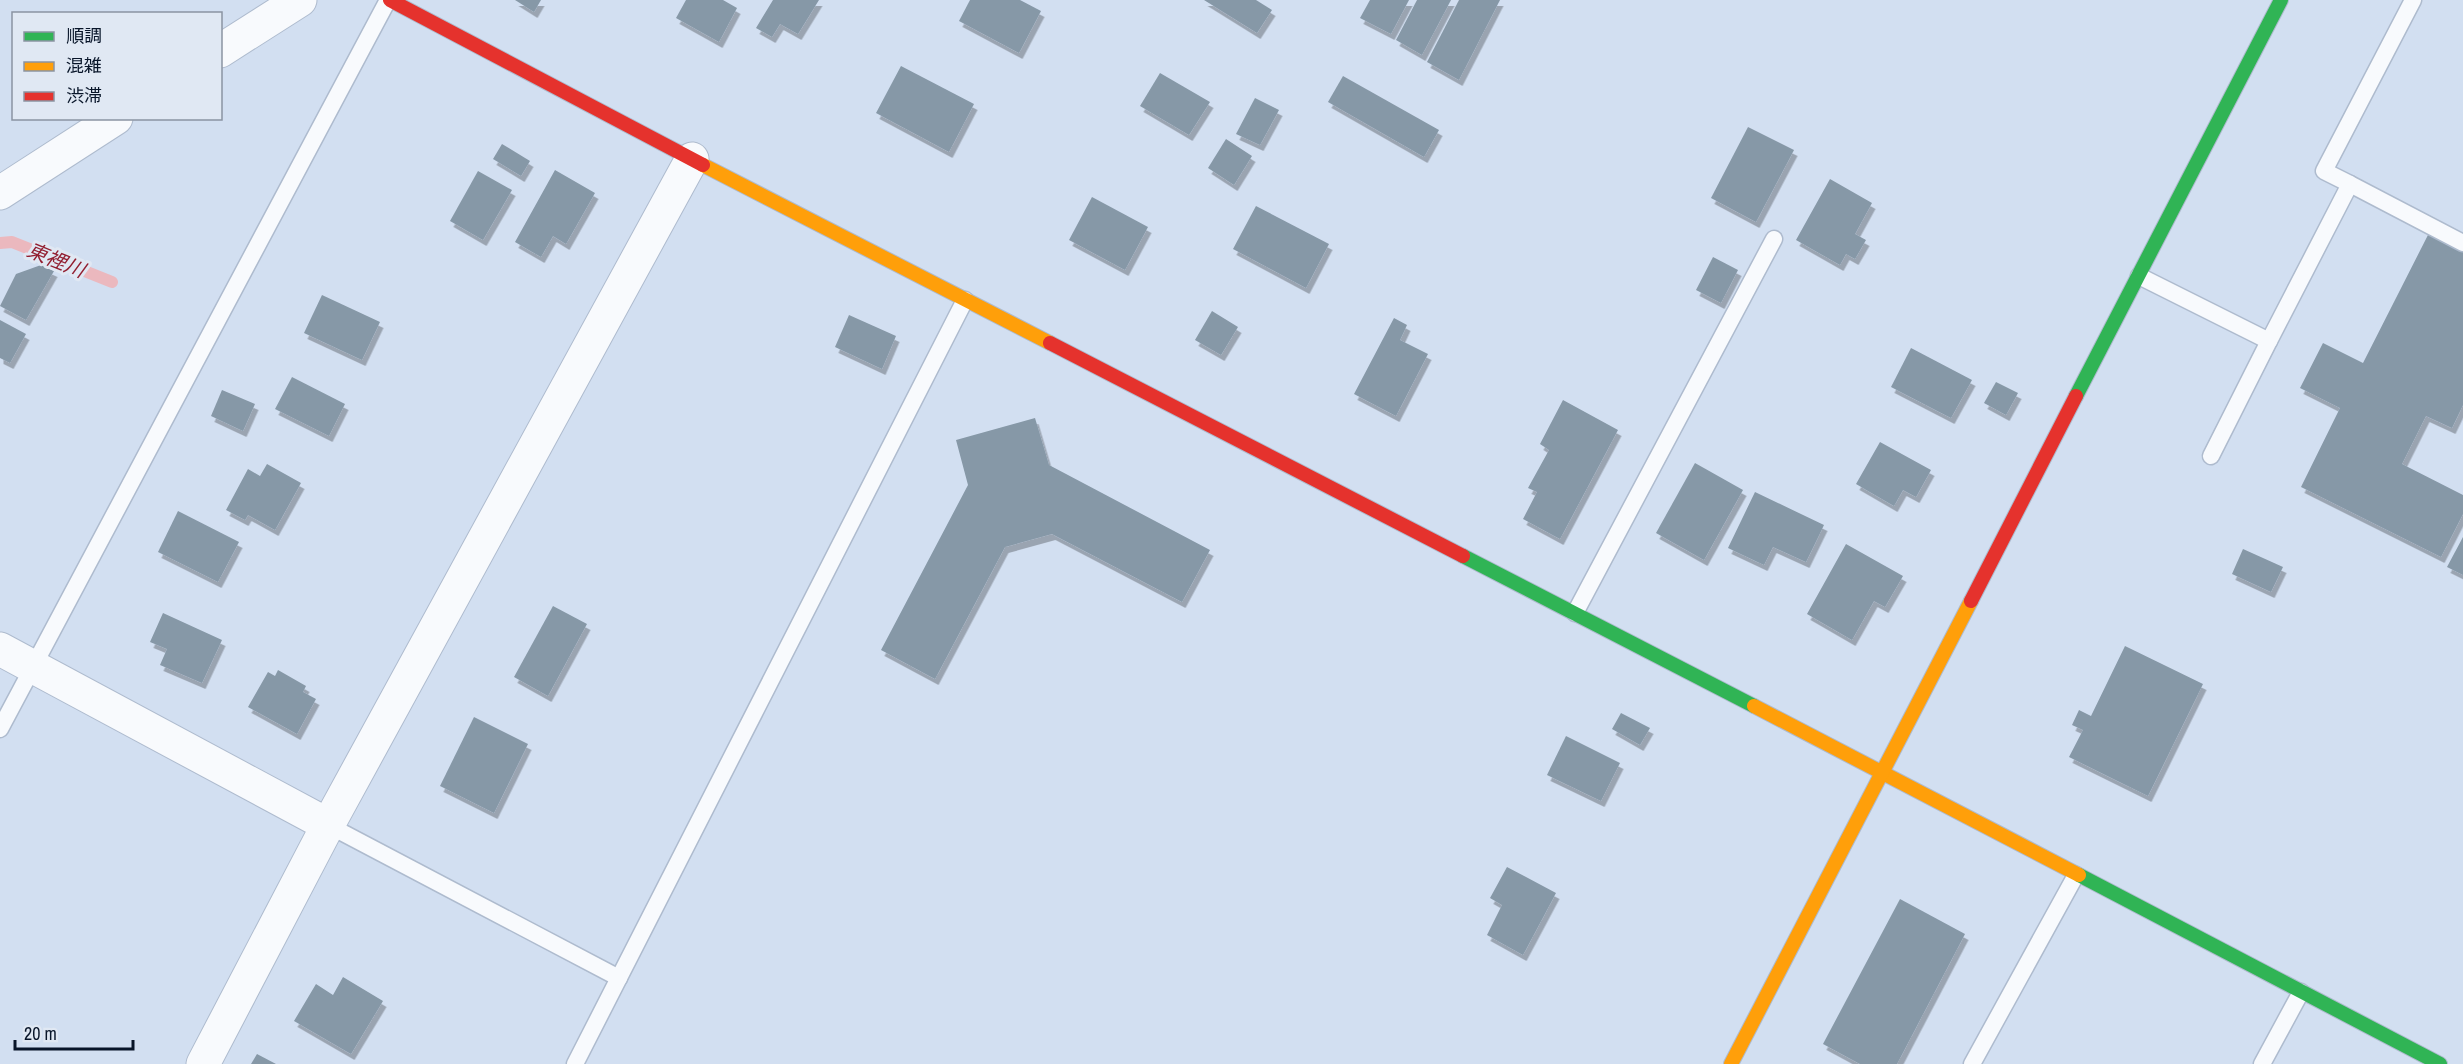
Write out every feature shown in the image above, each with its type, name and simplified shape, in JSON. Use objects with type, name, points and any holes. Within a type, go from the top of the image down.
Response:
[{"type":"street","points":[[222,50],[300,0]]},
{"type":"street","points":[[389,0],[692,159],[1575,613],[2440,1064]]},
{"type":"street","points":[[1731,1064],[2281,0]]},
{"type":"street","points":[[0,193],[113,120]]},
{"type":"street","points":[[203,1064],[328,825],[692,159]]},
{"type":"street","points":[[0,650],[328,825]]},
{"type":"lane","points":[[0,729],[389,0]]},
{"type":"lane","points":[[2413,0],[2324,171],[2463,243]]},
{"type":"lane","points":[[2211,456],[2350,184]]},
{"type":"lane","points":[[1575,613],[1774,239]]},
{"type":"lane","points":[[2139,276],[2269,341]]},
{"type":"lane","points":[[575,1064],[965,300]]},
{"type":"lane","points":[[328,825],[619,978]]},
{"type":"lane","points":[[1972,1064],[2076,875]]},
{"type":"lane","points":[[2262,1064],[2301,992]]},
{"type":"building","points":[[515,0],[541,0],[534,12]]},
{"type":"building","points":[[686,0],[723,0],[737,8],[719,42],[676,18]]},
{"type":"building","points":[[773,0],[819,0],[798,34],[780,24],[772,37],[756,28]]},
{"type":"building","points":[[970,0],[1020,0],[1041,11],[1019,53],[959,21]]},
{"type":"building","points":[[1204,0],[1256,0],[1272,10],[1257,33]]},
{"type":"building","points":[[1370,0],[1409,0],[1391,34],[1360,18]]},
{"type":"building","points":[[1417,0],[1451,0],[1422,55],[1396,40]]},
{"type":"building","points":[[1459,0],[1500,0],[1459,80],[1427,62]]},
{"type":"building","points":[[901,66],[974,104],[949,152],[876,113]]},
{"type":"building","points":[[1160,73],[1210,102],[1189,135],[1140,106]]},
{"type":"building","points":[[1343,76],[1439,130],[1424,157],[1328,102]]},
{"type":"building","points":[[1255,98],[1279,110],[1260,145],[1236,134]]},
{"type":"building","points":[[1748,127],[1794,150],[1756,222],[1711,198]]},
{"type":"building","points":[[1226,139],[1252,156],[1234,185],[1208,168]]},
{"type":"building","points":[[502,144],[530,161],[521,176],[493,159]]},
{"type":"building","points":[[555,170],[595,193],[566,244],[553,236],[541,257],[515,242]]},
{"type":"building","points":[[478,171],[512,190],[483,240],[450,221]]},
{"type":"building","points":[[1830,179],[1872,203],[1855,234],[1866,240],[1855,259],[1846,254],[1840,265],[1796,240]]},
{"type":"building","points":[[1092,197],[1148,227],[1125,270],[1069,240]]},
{"type":"building","points":[[1256,206],[1329,244],[1306,288],[1233,249]]},
{"type":"building","points":[[2429,233],[2463,250],[2463,405],[2452,428],[2426,416],[2402,464],[2463,495],[2463,514],[2441,557],[2301,487],[2340,408],[2300,388],[2323,343],[2363,363]]},
{"type":"building","points":[[1713,257],[1738,270],[1721,303],[1696,290]]},
{"type":"building","points":[[41,265],[54,271],[26,320],[0,306],[16,274]]},
{"type":"building","points":[[322,295],[380,322],[362,360],[304,333]]},
{"type":"building","points":[[1212,311],[1238,327],[1221,355],[1195,340]]},
{"type":"building","points":[[849,315],[896,336],[882,369],[835,347]]},
{"type":"building","points":[[1394,318],[1407,325],[1400,340],[1428,354],[1396,416],[1354,394]]},
{"type":"building","points":[[0,320],[26,334],[10,363],[0,358]]},
{"type":"building","points":[[1911,348],[1972,380],[1951,418],[1891,387]]},
{"type":"building","points":[[292,377],[345,404],[329,436],[275,409]]},
{"type":"building","points":[[1996,382],[2018,393],[2006,415],[1984,403]]},
{"type":"building","points":[[222,390],[255,404],[243,431],[211,416]]},
{"type":"building","points":[[1563,400],[1618,430],[1560,539],[1523,519],[1537,492],[1528,488],[1549,450],[1540,444]]},
{"type":"building","points":[[1035,418],[1049,465],[1210,550],[1182,602],[1052,534],[1005,547],[935,679],[881,650],[968,485],[956,440]]},
{"type":"building","points":[[1880,442],[1931,470],[1916,497],[1903,490],[1894,506],[1856,484]]},
{"type":"building","points":[[1695,463],[1743,490],[1704,560],[1656,533]]},
{"type":"building","points":[[267,464],[301,483],[275,530],[248,515],[245,520],[226,510],[248,469],[260,476]]},
{"type":"building","points":[[1755,492],[1824,525],[1806,562],[1773,547],[1764,565],[1728,548]]},
{"type":"building","points":[[178,511],[239,542],[218,582],[158,552]]},
{"type":"building","points":[[2463,537],[2463,575],[2447,567]]},
{"type":"building","points":[[1846,544],[1903,576],[1885,607],[1874,601],[1852,640],[1807,614]]},
{"type":"building","points":[[2243,549],[2283,567],[2271,592],[2232,574]]},
{"type":"building","points":[[553,606],[587,624],[548,696],[514,677]]},
{"type":"building","points":[[163,613],[222,640],[202,683],[160,665],[167,649],[150,642]]},
{"type":"building","points":[[2125,646],[2203,684],[2148,796],[2069,757],[2083,730],[2072,725],[2079,710],[2091,716]]},
{"type":"building","points":[[278,670],[306,686],[303,692],[316,699],[297,734],[248,707],[268,672],[275,676]]},
{"type":"building","points":[[1621,713],[1650,728],[1640,745],[1612,729]]},
{"type":"building","points":[[474,717],[528,744],[494,813],[440,786]]},
{"type":"building","points":[[1566,736],[1620,763],[1601,801],[1547,775]]},
{"type":"building","points":[[1507,867],[1556,893],[1523,955],[1487,935],[1502,905],[1490,898]]},
{"type":"building","points":[[1900,899],[1965,934],[1897,1064],[1860,1064],[1823,1044]]},
{"type":"building","points":[[343,977],[383,1001],[351,1054],[294,1021],[316,984],[333,995]]},
{"type":"building","points":[[257,1054],[276,1064],[251,1064]]},
{"type":"waterway","name":"東裡川","points":[[0,243],[12,242],[112,282]]},
{"type":"traffic: fast","points":[[2076,396],[2281,0]]},
{"type":"traffic: fast","points":[[1463,556],[1754,706]]},
{"type":"traffic: fast","points":[[2079,875],[2440,1064]]},
{"type":"traffic: slow","points":[[703,165],[1050,343]]},
{"type":"traffic: slow","points":[[1731,1064],[1971,601]]},
{"type":"traffic: slow","points":[[1754,706],[2079,875]]},
{"type":"traffic: jam","points":[[390,0],[703,165]]},
{"type":"traffic: jam","points":[[1050,343],[1463,556]]},
{"type":"traffic: jam","points":[[1971,601],[2076,396]]}]
